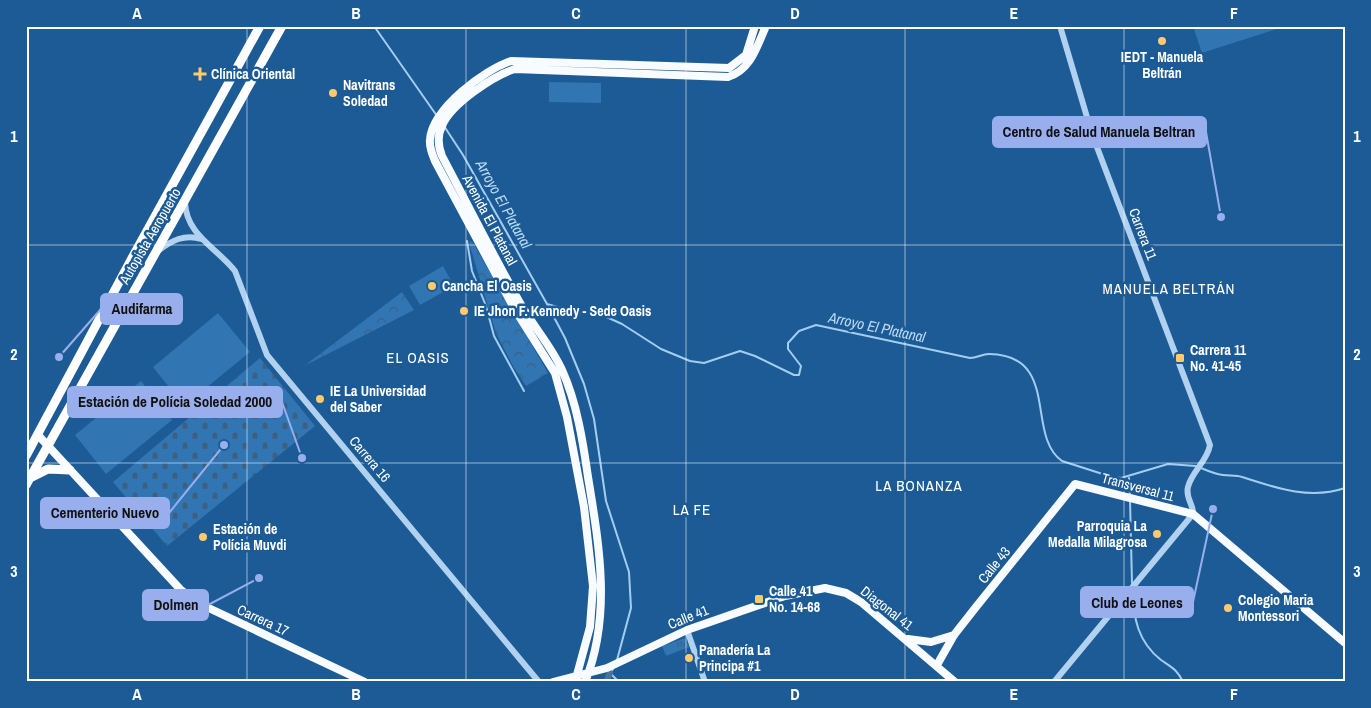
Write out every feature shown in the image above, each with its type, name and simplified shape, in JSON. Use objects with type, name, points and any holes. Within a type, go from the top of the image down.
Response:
[{"type":"highway","name":"Autopista Aeropuerto","points":[[26,456],[150,224],[260,26]]},
{"type":"highway","name":"Autopista Aeropuerto","points":[[28,482],[282,26]]},
{"type":"highway","points":[[28,482],[48,470],[70,470]]},
{"type":"main road","name":"Avenida El Platanal","points":[[576,679],[590,628],[593,586],[584,507],[568,417],[555,373],[514,308],[435,161],[430,144],[432,130],[447,110],[490,70],[511,61],[728,68],[746,54],[755,26]]},
{"type":"main road","name":"Avenida El Platanal","points":[[585,682],[589,674],[597,641],[602,585],[583,445],[573,404],[562,370],[521,304],[442,156],[438,139],[441,126],[447,110],[497,76],[515,69],[728,77],[736,75],[752,59],[766,26]]},
{"type":"main road","name":"Carrera 17","points":[[38,435],[180,589],[196,602],[365,682]]},
{"type":"main road","name":"Transversal 11","points":[[1075,484],[1193,514]]},
{"type":"main road","name":"Calle 43","points":[[937,665],[954,635],[1075,484]]},
{"type":"main road","points":[[1193,514],[1345,642]]},
{"type":"main road","name":"Calle 41","points":[[553,682],[576,679],[607,668],[687,630],[785,596],[815,589],[836,590]]},
{"type":"main road","name":"Diagonal 41","points":[[836,590],[861,602],[955,682]]},
{"type":"main road","points":[[906,639],[931,642],[954,635]]},
{"type":"street","name":"Carrera 11","points":[[1060,26],[1092,134],[1209,441],[1207,458],[1195,474],[1187,492],[1193,514]]},
{"type":"street","name":"Carrera 16","points":[[185,202],[190,224],[235,271],[267,354],[539,682]]},
{"type":"street","points":[[157,251],[172,241],[181,238],[205,240]]},
{"type":"street","points":[[1054,682],[1193,514]]},
{"type":"street","points":[[687,630],[706,682]]},
{"type":"green space","points":[[1193,26],[1282,26],[1283,27],[1202,53]]},
{"type":"green space","points":[[549,82],[601,83],[601,103],[549,102]]},
{"type":"green space","points":[[472,241],[548,373],[526,386],[496,333],[469,243]]},
{"type":"green space","name":"Cancha El Oasis","points":[[443,266],[454,286],[420,305],[409,286]]},
{"type":"green space","points":[[402,292],[414,310],[304,366]]},
{"type":"green space","points":[[218,313],[250,352],[184,406],[153,367]]},
{"type":"green space","points":[[260,358],[315,426],[167,546],[113,482]]},
{"type":"green space","points":[[141,381],[172,420],[106,474],[75,435]]},
{"type":"green space","points":[[685,638],[689,647],[666,656],[662,646]]},
{"type":"waterway","name":"Arroyo El Platanal","points":[[374,26],[437,116]]},
{"type":"waterway","points":[[444,126],[463,155],[547,304],[565,338],[584,384],[594,419],[606,501],[629,572],[631,608],[617,660]]},
{"type":"waterway","points":[[467,241],[472,271],[486,306],[494,336],[524,391]]},
{"type":"waterway","name":"Arroyo El Platanal","points":[[547,304],[575,312],[602,315],[622,324],[661,349],[690,361],[704,363],[740,351],[755,356],[794,375],[799,375],[801,366],[788,349],[788,343],[799,331],[816,325],[970,358],[989,354],[1011,358],[1026,367],[1034,381],[1045,433],[1051,449],[1062,461],[1112,477],[1121,478],[1168,464],[1196,466]]},
{"type":"waterway","name":"Arroyo El Platanal","points":[[1201,468],[1217,474],[1240,476],[1268,485],[1306,493],[1319,493],[1345,488]]},
{"type":"waterway","points":[[1129,478],[1130,496]]},
{"type":"waterway","points":[[1130,500],[1132,583]]},
{"type":"waterway","points":[[1133,590],[1134,610],[1138,629],[1142,637],[1153,653],[1171,667],[1183,682]]},
{"type":"waterway","points":[[613,669],[610,673],[617,680]]},
{"type":"waterway","points":[[606,682],[610,673]]},
{"type":"place","name":"IEDT - Manuela Beltrán","points":[[1162,41]]},
{"type":"place","name":"Clínica Oriental","points":[[200,74]]},
{"type":"place","name":"Navitrans Soledad","points":[[333,93]]},
{"type":"place","name":"Centro de Salud Manuela Beltran","points":[[1221,217]]},
{"type":"place","name":"Cancha El Oasis","points":[[432,286]]},
{"type":"place","name":"IE Jhon F. Kennedy - Sede Oasis","points":[[464,311]]},
{"type":"place","name":"Audifarma","points":[[59,357]]},
{"type":"place","name":"Carrera 11 No. 41-45","points":[[1180,358]]},
{"type":"place","name":"IE La Universidad del Saber","points":[[320,399]]},
{"type":"place","name":"Cementerio Nuevo","points":[[224,445]]},
{"type":"place","name":"Estación de Polícia Soledad 2000","points":[[302,458]]},
{"type":"place","name":"Club de Leones","points":[[1213,509]]},
{"type":"place","name":"Parroquia La Medalla Milagrosa","points":[[1157,534]]},
{"type":"place","name":"Estación de Polícia Muvdi","points":[[203,537]]},
{"type":"place","name":"Dolmen","points":[[259,578]]},
{"type":"place","name":"Calle 41 No. 14-68","points":[[759,599]]},
{"type":"place","name":"Colegio Maria Montessori","points":[[1228,608]]},
{"type":"place","name":"Panadería La Principa #1","points":[[689,658]]},
{"type":"district","name":"MANUELA BELTRÁN","points":[[1169,288]]},
{"type":"district","name":"EL OASIS","points":[[418,357]]},
{"type":"district","name":"LA BONANZA","points":[[919,485]]},
{"type":"district","name":"LA FE","points":[[692,509]]}]
